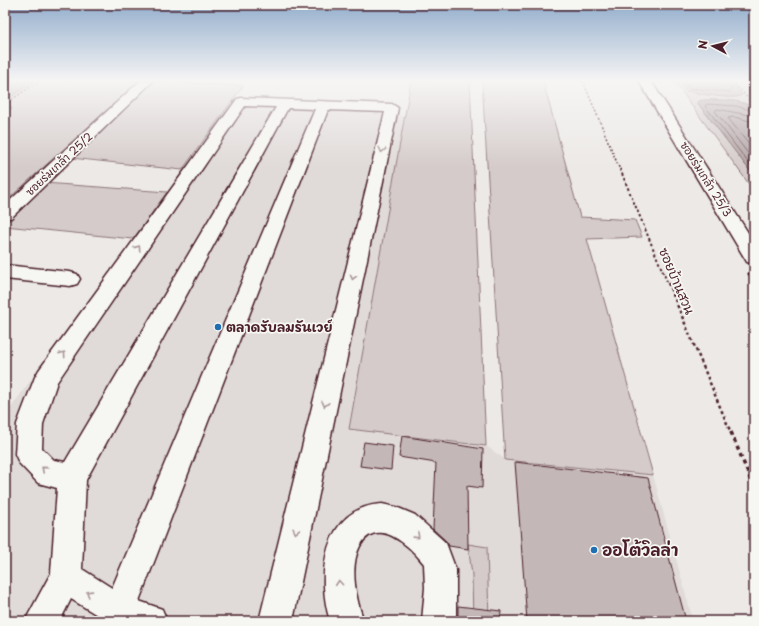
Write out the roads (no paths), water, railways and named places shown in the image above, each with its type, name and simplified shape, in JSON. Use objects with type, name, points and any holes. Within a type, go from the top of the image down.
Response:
[{"type":"street","name":"ซอยร่มเกล้า 25/2","points":[[5,214],[116,110]]},
{"type":"street","points":[[72,477],[48,473],[28,454],[30,424],[47,377],[235,110]]},
{"type":"street","points":[[42,621],[66,576],[72,477],[280,110]]},
{"type":"street","points":[[119,610],[321,110]]},
{"type":"street","points":[[276,621],[391,110]]},
{"type":"street","name":"ซอยร่มเกล้า 25/3","points":[[663,110],[754,257]]},
{"type":"street","points":[[5,272],[70,279]]},
{"type":"street","points":[[347,621],[341,604],[338,577],[345,546],[353,528],[370,518],[387,519],[405,524],[437,558],[441,593],[439,621]]},
{"type":"street","points":[[66,576],[86,592],[119,610],[150,621]]},
{"type":"water","points":[[703,110],[754,110],[754,176]]},
{"type":"place","name":"ตลาดรับลมรันเวย์","points":[[218,327]]},
{"type":"place","name":"ออโต้วิลล่า","points":[[594,550]]}]
